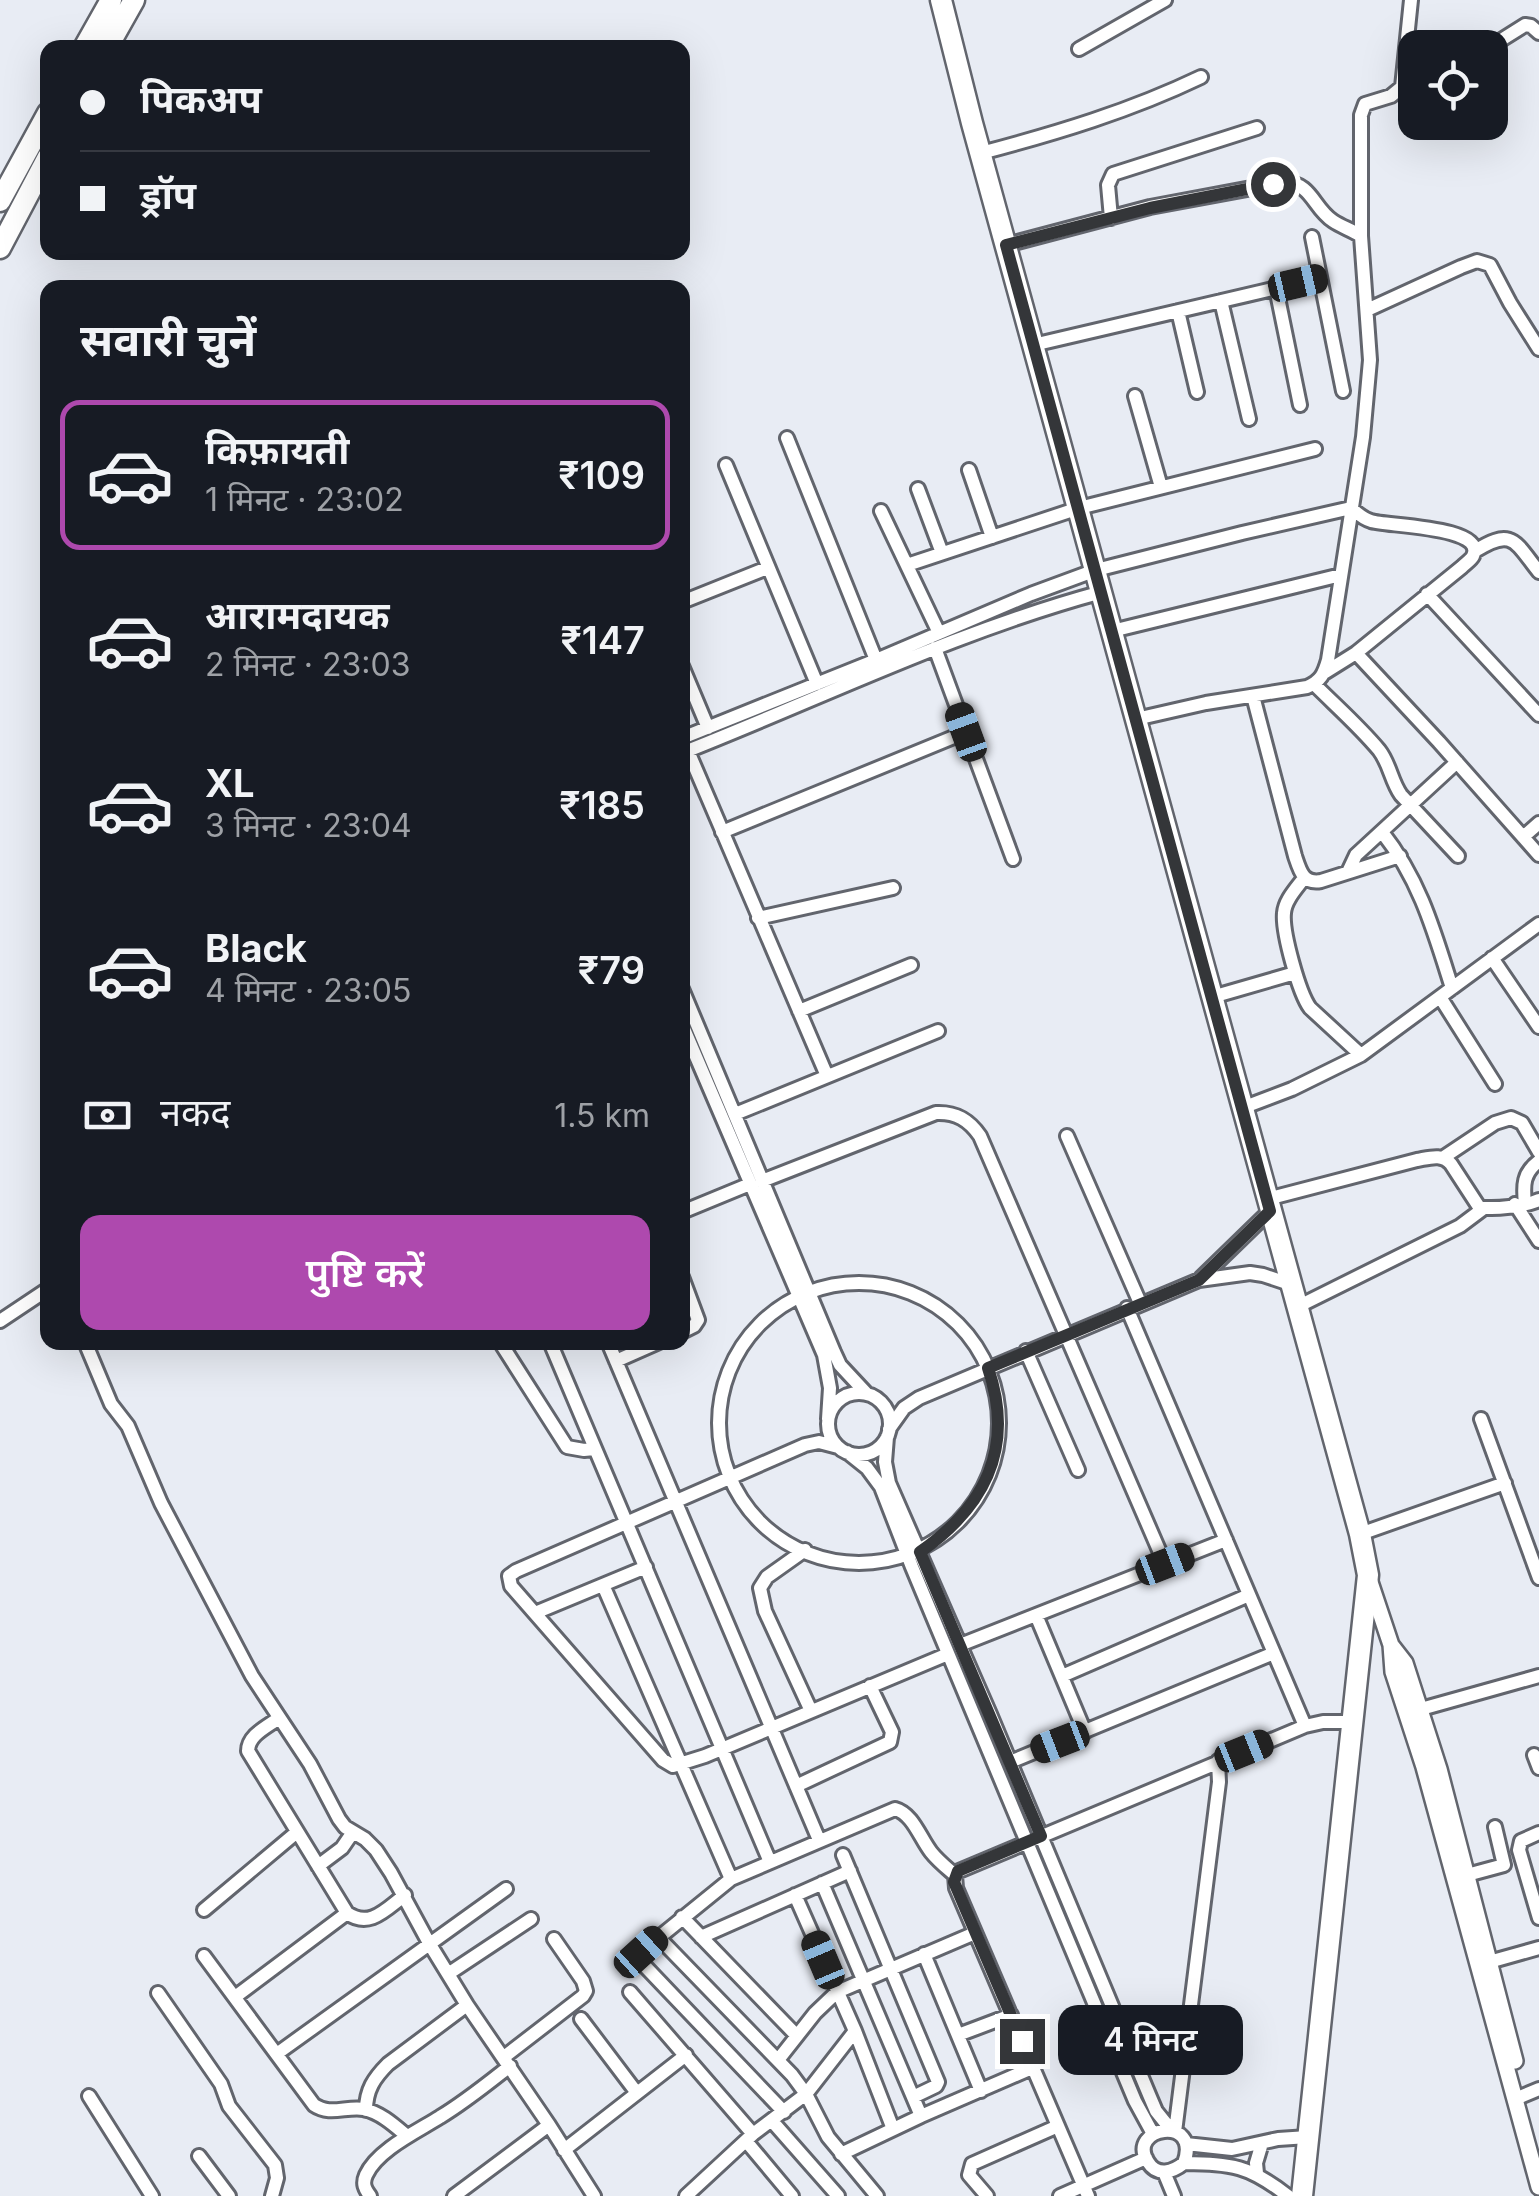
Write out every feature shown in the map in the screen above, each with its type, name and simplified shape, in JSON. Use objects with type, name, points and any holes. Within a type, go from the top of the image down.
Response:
[{"type":"main road","points":[[88,40],[111,0]]},
{"type":"main road","points":[[112,40],[134,0]]},
{"type":"main road","points":[[940,0],[1360,1534],[1368,1575],[1302,2196]]},
{"type":"main road","points":[[0,201],[40,128]]},
{"type":"main road","points":[[0,248],[40,172]]},
{"type":"street","points":[[1078,49],[1165,0]]},
{"type":"street","points":[[1411,0],[1411,30]]},
{"type":"street","points":[[1508,36],[1525,25],[1539,33]]},
{"type":"street","points":[[981,152],[1093,121],[1164,95],[1201,76]]},
{"type":"street","points":[[1320,679],[1341,575],[1370,360],[1362,236],[1363,108],[1369,101],[1398,92]]},
{"type":"street","points":[[1111,218],[1108,185],[1113,174],[1257,128]]},
{"type":"street","points":[[1006,245],[1111,218],[1294,182],[1308,191],[1328,219],[1362,236]]},
{"type":"street","points":[[1312,237],[1344,391]]},
{"type":"street","points":[[1366,310],[1461,267],[1484,262],[1497,274],[1539,349]]},
{"type":"street","points":[[1033,345],[1320,278]]},
{"type":"street","points":[[1276,288],[1300,405]]},
{"type":"street","points":[[1221,301],[1249,419]]},
{"type":"street","points":[[1178,311],[1197,392]]},
{"type":"street","points":[[1135,396],[1161,487]]},
{"type":"street","points":[[786,438],[876,660]]},
{"type":"street","points":[[907,565],[1079,508],[1316,448]]},
{"type":"street","points":[[726,465],[817,684]]},
{"type":"street","points":[[969,470],[992,536]]},
{"type":"street","points":[[918,489],[942,553]]},
{"type":"street","points":[[690,742],[708,728],[1031,594],[1096,570],[1242,532],[1351,508],[1370,521],[1456,534],[1473,545],[1475,551]]},
{"type":"street","points":[[881,510],[939,634]]},
{"type":"street","points":[[1136,718],[1308,688],[1496,538],[1508,539],[1520,548],[1539,572]]},
{"type":"street","points":[[690,599],[767,568]]},
{"type":"street","points":[[1112,630],[1341,575]]},
{"type":"street","points":[[690,745],[1038,609],[1102,592]]},
{"type":"street","points":[[1427,594],[1539,715]]},
{"type":"street","points":[[935,648],[1013,859]]},
{"type":"street","points":[[1356,653],[1539,855]]},
{"type":"street","points":[[1320,679],[1379,750],[1396,787],[1458,856]]},
{"type":"street","points":[[690,685],[708,728]]},
{"type":"street","points":[[1253,696],[1304,878],[1314,882],[1400,856]]},
{"type":"street","points":[[722,832],[966,732]]},
{"type":"street","points":[[690,760],[827,1076]]},
{"type":"street","points":[[1348,872],[1356,855],[1458,762]]},
{"type":"street","points":[[1523,837],[1539,824]]},
{"type":"street","points":[[1382,832],[1400,856],[1424,902],[1452,988]]},
{"type":"street","points":[[1304,878],[1284,908],[1304,1000],[1362,1055]]},
{"type":"street","points":[[758,918],[893,888]]},
{"type":"street","points":[[1242,1108],[1292,1090],[1362,1055],[1539,924]]},
{"type":"street","points":[[1492,958],[1539,1027]]},
{"type":"street","points":[[799,1010],[912,965]]},
{"type":"street","points":[[1212,998],[1296,974]]},
{"type":"street","points":[[1440,997],[1495,1084]]},
{"type":"street","points":[[690,1008],[735,1114],[756,1182]]},
{"type":"street","points":[[735,1114],[938,1031]]},
{"type":"street","points":[[690,1041],[804,1294],[840,1364],[887,1411],[886,1472],[914,1553],[1026,1842],[1134,2100],[1153,2134]]},
{"type":"street","points":[[690,1209],[936,1114],[948,1112],[961,1117],[980,1136],[1165,1564]]},
{"type":"street","points":[[1199,1280],[1232,1249],[1268,1205],[1417,1160],[1444,1157],[1495,1124],[1512,1118],[1522,1123],[1539,1152]]},
{"type":"street","points":[[1067,1136],[1226,1540],[1305,1726]]},
{"type":"street","points":[[1444,1157],[1476,1204],[1484,1208]]},
{"type":"street","points":[[1539,1161],[1526,1174],[1523,1188],[1539,1241]]},
{"type":"street","points":[[1297,1307],[1460,1226],[1484,1208],[1526,1203]]},
{"type":"street","points":[[1232,1249],[1244,1274]]},
{"type":"street","points":[[1226,1540],[1036,1615],[681,1765],[669,1765],[663,1760],[511,1586],[509,1576],[805,1445],[819,1442],[866,1453],[875,1450],[904,1408],[920,1398],[1199,1280],[1244,1274],[1263,1275],[1290,1284]]},
{"type":"street","points":[[867,1284],[916,1296],[959,1327],[988,1368],[1000,1428],[988,1476],[958,1521],[914,1553],[887,1560],[828,1560],[782,1540],[761,1524],[729,1478],[718,1432],[728,1372],[750,1333],[804,1294],[828,1285],[867,1284]]},
{"type":"street","points":[[0,1321],[40,1294]]},
{"type":"street","points":[[804,1294],[828,1372],[828,1424],[832,1439],[867,1468],[881,1487],[914,1553]]},
{"type":"street","points":[[690,1298],[698,1320],[690,1328]]},
{"type":"street","points":[[88,1350],[111,1404],[128,1426],[161,1503],[252,1676],[310,1764],[338,1818],[376,1850],[467,2005],[550,2124],[594,2196]]},
{"type":"street","points":[[505,1350],[566,1447],[594,1449]]},
{"type":"street","points":[[553,1350],[770,1862]]},
{"type":"street","points":[[611,1350],[819,1840]]},
{"type":"street","points":[[616,1361],[641,1350]]},
{"type":"street","points":[[1026,1351],[1078,1470]]},
{"type":"street","points":[[805,1445],[828,1424],[832,1409],[847,1395],[892,1400],[920,1398]]},
{"type":"street","points":[[1481,1420],[1539,1578]]},
{"type":"street","points":[[1360,1534],[1505,1483]]},
{"type":"street","points":[[804,1550],[767,1576],[760,1588],[765,1610],[811,1711]]},
{"type":"street","points":[[536,1614],[646,1567]]},
{"type":"street","points":[[1368,1575],[1391,1645],[1393,1672],[1526,2095],[1539,2188]]},
{"type":"street","points":[[603,1585],[731,1879]]},
{"type":"street","points":[[1062,1676],[1249,1595]]},
{"type":"street","points":[[1036,1615],[1085,1732]]},
{"type":"street","points":[[1391,1645],[1405,1663],[1439,1770],[1539,2153]]},
{"type":"street","points":[[954,1649],[1010,1762],[1156,2111],[1186,2144],[1232,2149],[1308,2137]]},
{"type":"street","points":[[1010,1762],[1274,1653]]},
{"type":"street","points":[[1420,1710],[1539,1676]]},
{"type":"street","points":[[796,1786],[890,1742],[892,1732],[870,1686]]},
{"type":"street","points":[[279,1718],[252,1738],[248,1751],[348,1912],[364,1920],[404,1896]]},
{"type":"street","points":[[955,1875],[1305,1726],[1353,1722]]},
{"type":"street","points":[[1174,2131],[1219,1782],[1218,1761]]},
{"type":"street","points":[[838,2196],[778,2116],[639,1959],[641,1952],[658,1937],[731,1879],[899,1809],[931,1852],[955,1875],[956,1888],[1086,2191]]},
{"type":"street","points":[[1467,1876],[1504,1865],[1495,1827]]},
{"type":"street","points":[[204,1910],[297,1832]]},
{"type":"street","points":[[318,1866],[333,1856],[353,1832]]},
{"type":"street","points":[[1539,1833],[1519,1845],[1539,1918]]},
{"type":"street","points":[[843,1854],[938,2082],[912,2097]]},
{"type":"street","points":[[701,1937],[850,1871]]},
{"type":"street","points":[[822,1883],[921,2116]]},
{"type":"street","points":[[278,2054],[506,1890]]},
{"type":"street","points":[[795,1895],[893,2129]]},
{"type":"street","points":[[235,1998],[348,1912]]},
{"type":"street","points":[[682,1917],[797,2036]]},
{"type":"street","points":[[448,1974],[531,1918]]},
{"type":"street","points":[[778,2060],[837,1992],[975,1933]]},
{"type":"street","points":[[658,1937],[778,2060],[806,2094],[828,2137],[877,2196]]},
{"type":"street","points":[[370,2196],[363,2183],[371,2166],[408,2136],[441,2117],[586,1991],[584,1981],[554,1938]]},
{"type":"street","points":[[1489,1962],[1539,1948]]},
{"type":"street","points":[[924,1954],[981,2091]]},
{"type":"street","points":[[204,1956],[320,2110],[366,2110],[408,2136]]},
{"type":"street","points":[[630,1992],[686,2055],[792,2196]]},
{"type":"street","points":[[158,1993],[221,2084],[229,2106],[276,2165],[272,2196]]},
{"type":"street","points":[[366,2110],[369,2087],[388,2064],[467,2005]]},
{"type":"street","points":[[958,2035],[1011,2014]]},
{"type":"street","points":[[581,2018],[637,2092]]},
{"type":"street","points":[[686,2196],[749,2138],[806,2094],[855,2031]]},
{"type":"street","points":[[564,2150],[686,2055]]},
{"type":"street","points":[[841,2154],[1032,2068]]},
{"type":"street","points":[[89,2096],[152,2196]]},
{"type":"street","points":[[454,2196],[550,2124]]},
{"type":"street","points":[[983,2195],[969,2174],[972,2164],[1058,2126]]},
{"type":"street","points":[[1174,2131],[1159,2130],[1145,2144],[1146,2158],[1154,2168],[1173,2171],[1184,2163],[1186,2144]]},
{"type":"street","points":[[1256,2174],[1262,2142]]},
{"type":"street","points":[[200,2156],[229,2196]]},
{"type":"street","points":[[1060,2196],[1086,2191],[1146,2158]]},
{"type":"street","points":[[1184,2163],[1231,2165],[1256,2174],[1288,2196]]},
{"type":"street","points":[[1164,2172],[1174,2196]]},
{"type":"route","points":[[1022,2041],[954,1882],[958,1871],[1041,1836],[920,1552],[968,1510],[988,1476],[1000,1428],[988,1368],[1199,1280],[1270,1211],[1006,245],[1150,208],[1273,184]]}]
